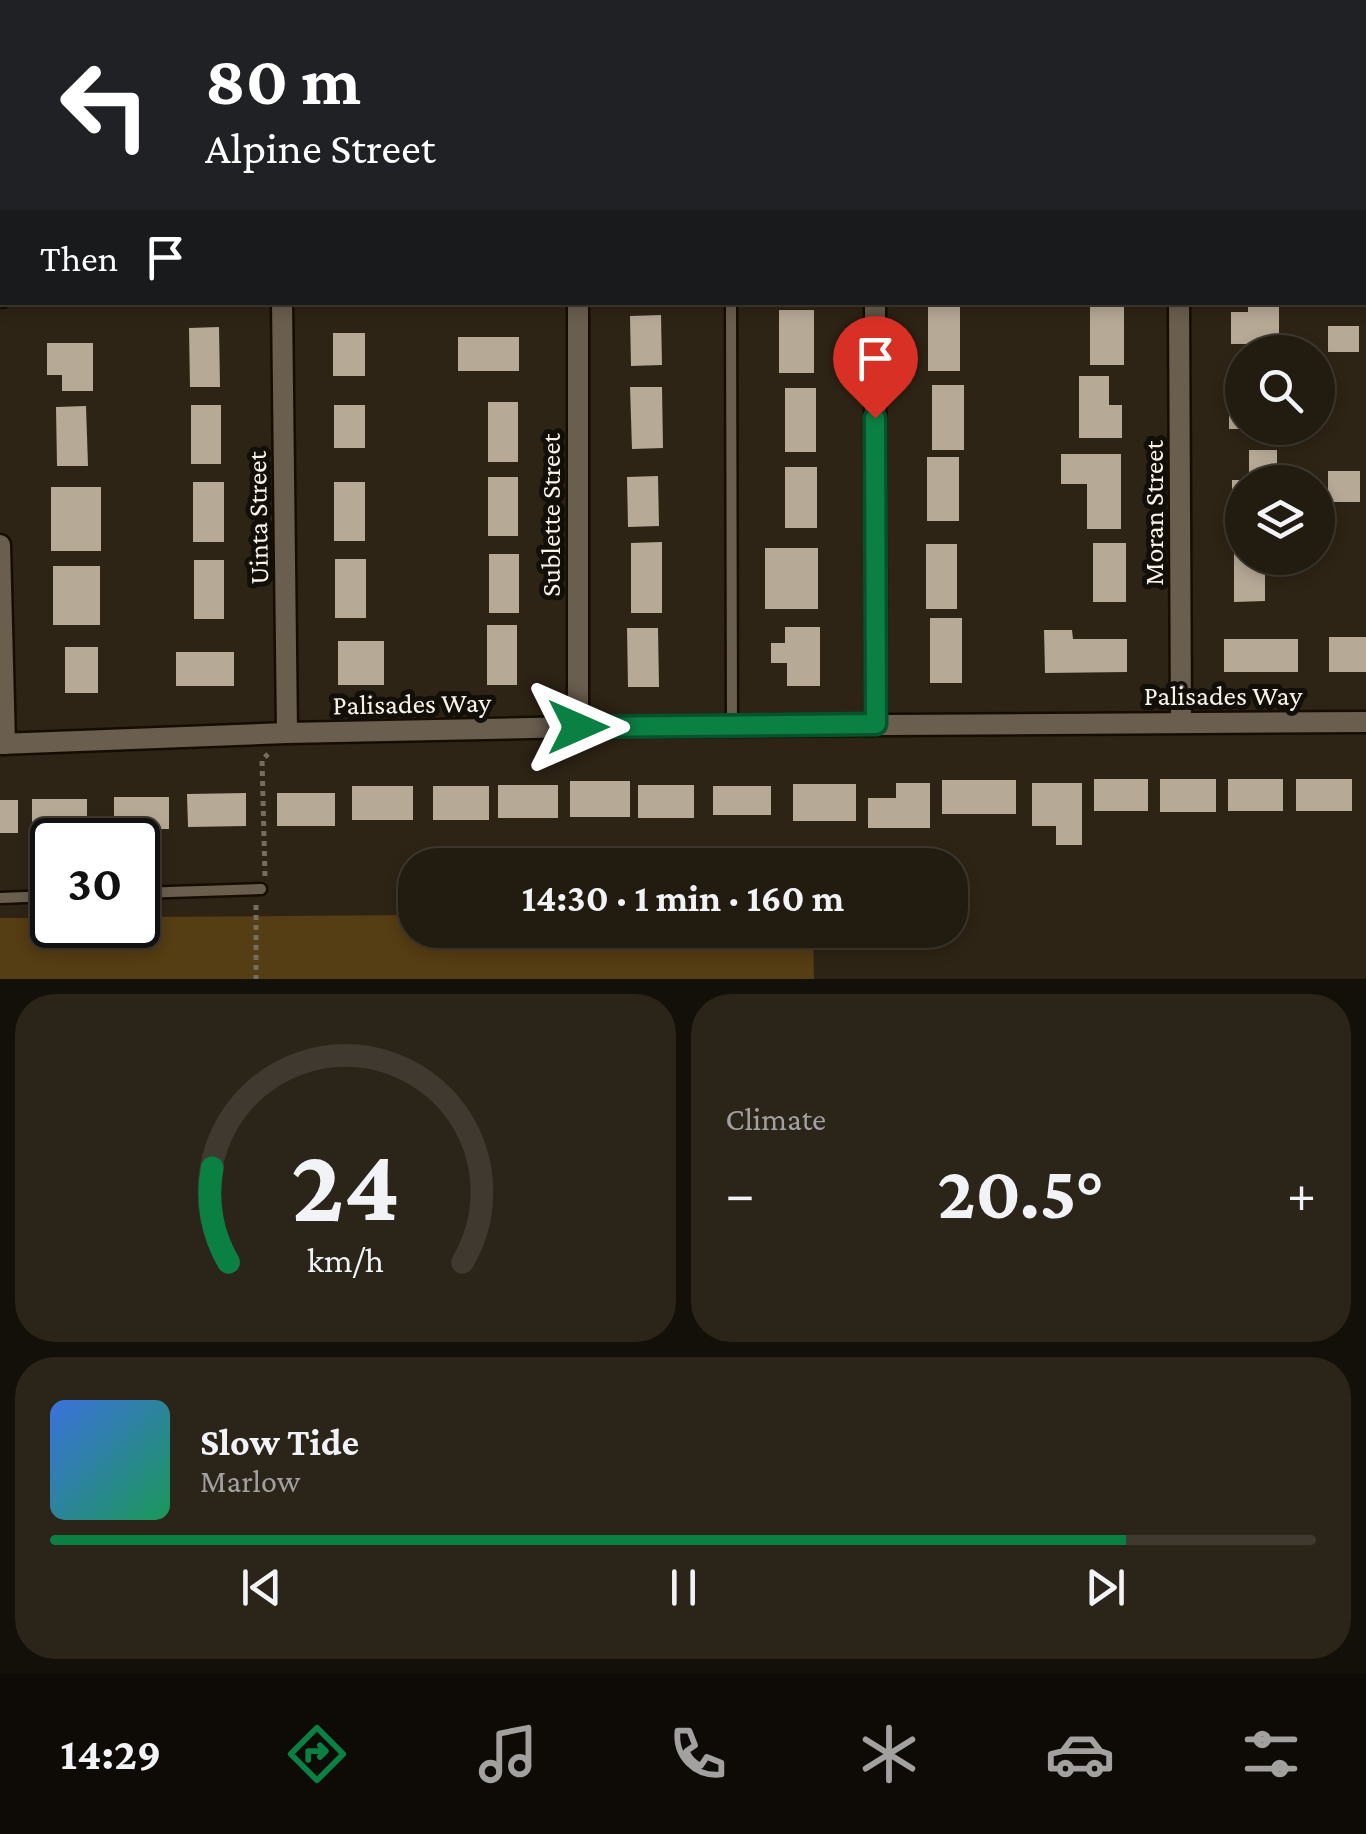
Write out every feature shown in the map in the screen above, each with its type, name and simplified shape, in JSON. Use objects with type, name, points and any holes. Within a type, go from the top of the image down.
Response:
[{"type":"street","name":"Uinta Street","points":[[282,305],[286,733]]},
{"type":"street","name":"Sublette Street","points":[[578,305],[578,727]]},
{"type":"street","points":[[874,305],[876,724]]},
{"type":"street","name":"Moran Street","points":[[1180,305],[1181,723]]},
{"type":"street","points":[[0,545],[2,744]]},
{"type":"street","name":"Palisades Way","points":[[2,744],[578,727],[1366,722]]},
{"type":"lane","points":[[731,305],[732,726]]},
{"type":"lane","points":[[160,892],[261,889]]},
{"type":"lane","points":[[0,898],[30,897]]},
{"type":"path","points":[[256,979],[256,906],[266,874],[262,760],[286,733]]},
{"type":"shaded area","points":[[398,915],[398,948],[813,948],[814,979],[0,979],[0,918],[30,918],[30,948],[160,948],[160,917]]},
{"type":"building","points":[[1090,305],[1124,305],[1124,365],[1090,365]]},
{"type":"building","points":[[1248,305],[1279,305],[1279,335],[1231,335],[1231,312],[1248,312]]},
{"type":"building","points":[[928,307],[960,307],[960,371],[928,371]]},
{"type":"building","points":[[779,310],[814,310],[814,373],[779,373]]},
{"type":"building","points":[[661,315],[662,365],[631,366],[630,316]]},
{"type":"building","points":[[1328,326],[1359,326],[1359,352],[1335,352],[1335,335],[1328,335]]},
{"type":"building","points":[[219,327],[220,387],[190,387],[189,328]]},
{"type":"building","points":[[333,333],[365,333],[365,376],[333,376]]},
{"type":"building","points":[[458,337],[519,337],[519,371],[458,371]]},
{"type":"building","points":[[47,343],[93,343],[93,391],[62,391],[62,375],[47,375]]},
{"type":"building","points":[[1079,376],[1109,376],[1109,405],[1122,405],[1122,438],[1079,438]]},
{"type":"building","points":[[932,385],[964,385],[964,450],[932,450]]},
{"type":"building","points":[[630,387],[662,387],[663,448],[632,449]]},
{"type":"building","points":[[785,388],[816,388],[816,452],[785,452]]},
{"type":"building","points":[[488,402],[518,402],[518,462],[488,462]]},
{"type":"building","points":[[191,405],[221,405],[221,464],[191,464]]},
{"type":"building","points":[[334,405],[365,405],[365,448],[334,448]]},
{"type":"building","points":[[86,406],[88,466],[57,466],[56,407]]},
{"type":"building","points":[[1249,450],[1277,450],[1277,465],[1249,465]]},
{"type":"building","points":[[1061,454],[1121,454],[1121,529],[1087,529],[1087,484],[1061,484]]},
{"type":"building","points":[[927,457],[959,457],[959,521],[927,521]]},
{"type":"building","points":[[785,467],[817,467],[817,528],[785,528]]},
{"type":"building","points":[[1335,471],[1360,471],[1360,502],[1335,502]]},
{"type":"building","points":[[658,476],[659,526],[628,527],[627,477]]},
{"type":"building","points":[[488,477],[518,477],[518,536],[488,536]]},
{"type":"building","points":[[193,482],[224,482],[224,542],[193,542]]},
{"type":"building","points":[[334,482],[365,482],[365,541],[334,541]]},
{"type":"building","points":[[51,487],[101,487],[101,551],[51,551]]},
{"type":"building","points":[[662,542],[662,613],[631,613],[631,543]]},
{"type":"building","points":[[1093,543],[1126,543],[1126,602],[1093,602]]},
{"type":"building","points":[[926,544],[957,544],[957,609],[926,609]]},
{"type":"building","points":[[765,548],[818,548],[818,609],[765,609]]},
{"type":"building","points":[[489,554],[519,554],[519,613],[489,613]]},
{"type":"building","points":[[335,559],[366,559],[366,618],[335,618]]},
{"type":"building","points":[[194,560],[224,560],[224,619],[194,619]]},
{"type":"building","points":[[53,566],[100,566],[100,625],[53,625]]},
{"type":"building","points":[[1234,575],[1265,575],[1265,601],[1234,602]]},
{"type":"building","points":[[930,618],[962,618],[962,683],[930,683]]},
{"type":"building","points":[[487,625],[517,625],[517,685],[487,685]]},
{"type":"building","points":[[785,627],[820,627],[820,686],[787,686],[787,663],[771,663],[771,643],[785,643]]},
{"type":"building","points":[[627,628],[658,628],[659,687],[628,687]]},
{"type":"building","points":[[1044,630],[1072,630],[1073,639],[1127,639],[1127,672],[1045,673]]},
{"type":"building","points":[[1329,637],[1366,637],[1366,672],[1329,672]]},
{"type":"building","points":[[1224,639],[1298,639],[1298,672],[1224,672]]},
{"type":"building","points":[[338,641],[384,641],[384,685],[338,685]]},
{"type":"building","points":[[65,647],[98,647],[98,693],[65,693]]},
{"type":"building","points":[[176,652],[234,652],[234,686],[176,686]]},
{"type":"building","points":[[1094,779],[1148,779],[1148,811],[1094,811]]},
{"type":"building","points":[[1160,779],[1216,779],[1216,812],[1160,812]]},
{"type":"building","points":[[1228,779],[1283,779],[1283,811],[1228,811]]},
{"type":"building","points":[[1296,779],[1352,779],[1352,811],[1296,811]]},
{"type":"building","points":[[942,780],[1016,780],[1016,814],[942,814]]},
{"type":"building","points":[[570,781],[630,781],[630,817],[570,817]]},
{"type":"building","points":[[896,783],[930,783],[930,828],[868,828],[868,798],[896,798]]},
{"type":"building","points":[[1032,783],[1082,783],[1082,845],[1056,845],[1056,826],[1032,826]]},
{"type":"building","points":[[793,784],[856,784],[856,821],[793,821]]},
{"type":"building","points":[[498,785],[558,785],[558,818],[498,818]]},
{"type":"building","points":[[638,785],[694,785],[694,818],[638,818]]},
{"type":"building","points":[[352,786],[413,786],[413,820],[352,820]]},
{"type":"building","points":[[433,786],[489,786],[489,820],[433,820]]},
{"type":"building","points":[[713,786],[771,786],[771,815],[713,815]]},
{"type":"building","points":[[246,793],[246,826],[188,827],[187,794]]},
{"type":"building","points":[[277,793],[335,793],[335,826],[277,826]]},
{"type":"building","points":[[114,797],[169,797],[169,829],[160,829],[160,818],[114,818]]},
{"type":"building","points":[[32,799],[87,799],[87,818],[32,818]]},
{"type":"building","points":[[0,800],[18,800],[18,833],[0,833]]},
{"type":"route","points":[[578,727],[876,724],[875,418]]}]
